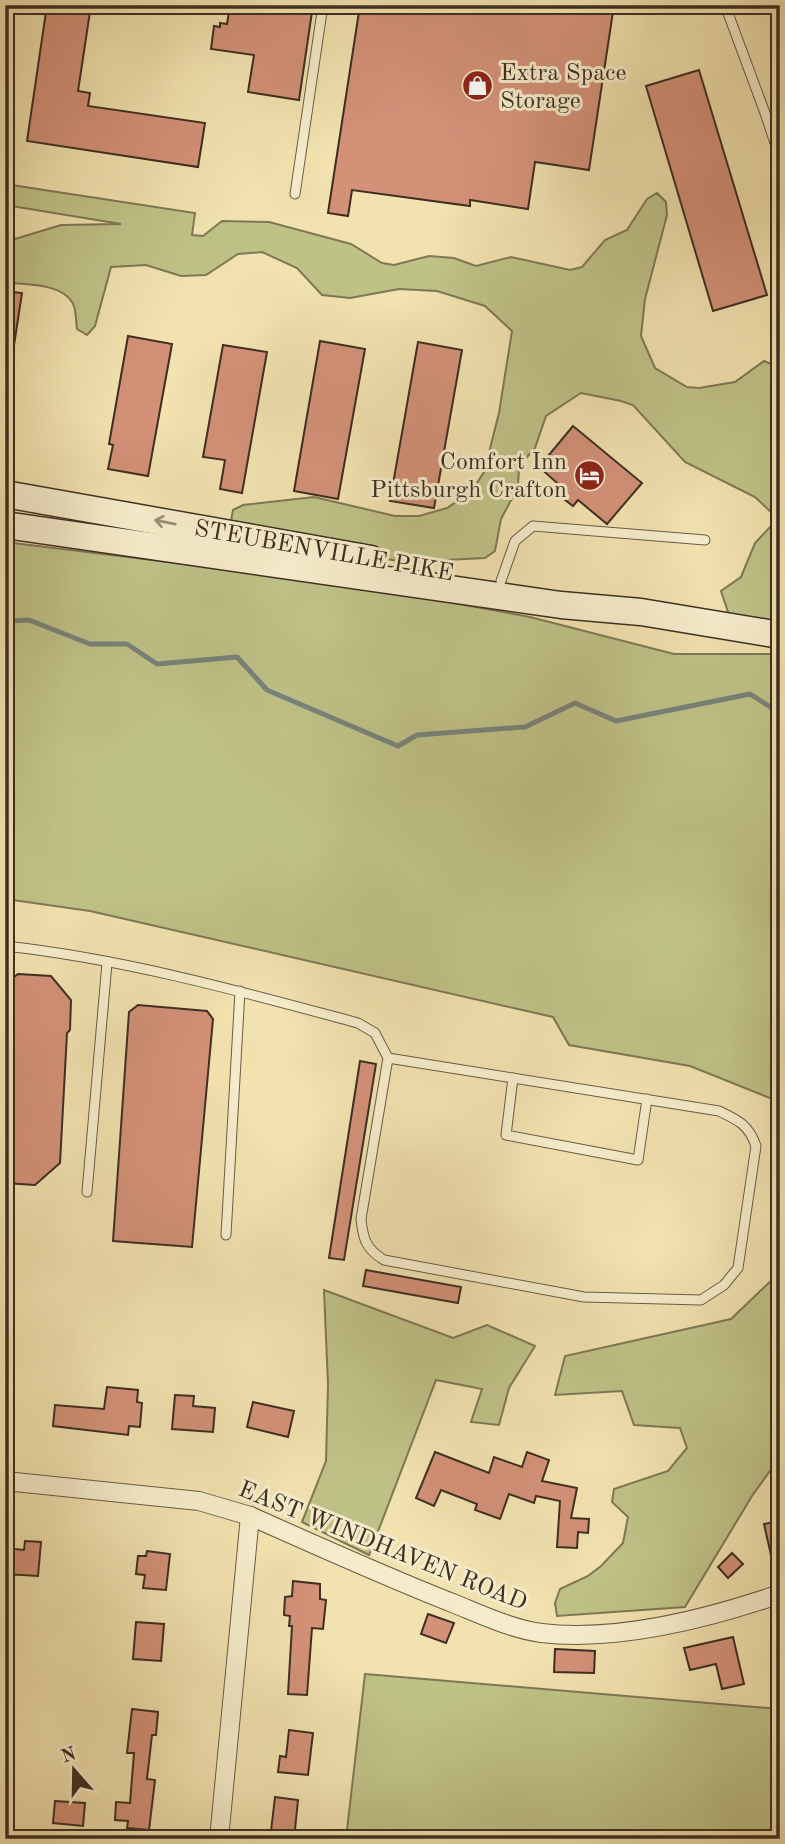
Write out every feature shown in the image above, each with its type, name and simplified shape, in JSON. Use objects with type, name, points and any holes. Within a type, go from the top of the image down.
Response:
[{"type":"main road","name":"STEUBENVILLE PIKE","points":[[5,494],[564,591],[641,612]]},
{"type":"main road","name":"STEUBENVILLE PIKE","points":[[5,525],[561,605],[641,612],[780,635]]},
{"type":"street","name":"EAST WINDHAVEN ROAD","points":[[5,1481],[199,1501],[250,1516],[428,1593],[486,1616],[538,1632],[575,1635],[624,1631],[694,1619],[780,1594]]},
{"type":"street","points":[[219,1839],[250,1516]]},
{"type":"lane","points":[[295,194],[323,5]]},
{"type":"lane","points":[[725,5],[780,158]]},
{"type":"lane","points":[[501,581],[515,541],[533,526],[705,540]]},
{"type":"lane","points":[[5,946],[107,963],[240,991],[358,1023],[375,1033],[388,1058],[361,1219],[363,1239],[370,1252],[384,1260],[584,1297],[701,1300],[724,1285],[738,1268],[755,1146],[751,1133],[742,1121],[719,1111],[388,1058]]},
{"type":"lane","points":[[87,1192],[107,963]]},
{"type":"lane","points":[[226,1236],[240,991]]},
{"type":"lane","points":[[513,1078],[506,1135],[638,1160],[647,1099]]},
{"type":"green space","points":[[5,184],[195,213],[192,235],[203,236],[222,221],[269,222],[351,244],[382,263],[394,265],[429,256],[454,258],[476,266],[511,257],[570,270],[582,267],[605,240],[627,230],[647,199],[657,193],[666,202],[667,215],[645,299],[641,336],[655,368],[687,387],[699,388],[735,382],[764,361],[776,366],[780,373],[780,631],[732,624],[721,591],[741,577],[755,543],[772,525],[772,513],[755,497],[685,462],[633,405],[581,393],[546,416],[535,448],[519,466],[518,487],[501,519],[495,551],[485,558],[404,562],[229,532],[233,510],[243,505],[314,497],[395,516],[419,516],[447,508],[471,492],[484,472],[499,413],[512,331],[485,306],[437,291],[399,289],[350,298],[322,295],[297,268],[262,252],[238,254],[206,275],[181,276],[146,265],[111,267],[95,326],[87,335],[77,329],[74,306],[62,293],[44,286],[5,283],[5,242],[61,225],[121,224],[5,205]]},
{"type":"green space","points":[[5,542],[355,585],[530,617],[674,654],[780,654],[780,1102],[690,1066],[569,1045],[553,1017],[90,911],[5,899]]},
{"type":"green space","points":[[780,1272],[780,1457],[752,1496],[685,1607],[557,1616],[555,1603],[560,1589],[588,1576],[623,1543],[628,1517],[612,1502],[614,1489],[668,1471],[687,1448],[680,1428],[634,1425],[622,1391],[555,1395],[565,1356],[731,1319]]},
{"type":"green space","points":[[324,1290],[453,1338],[487,1325],[535,1346],[509,1388],[499,1425],[471,1422],[482,1389],[436,1380],[369,1555],[302,1522],[326,1461],[328,1384]]},
{"type":"green space","points":[[365,1674],[780,1709],[780,1839],[346,1839]]},
{"type":"building","points":[[47,5],[91,5],[78,91],[90,93],[88,106],[205,123],[198,167],[27,141]]},
{"type":"building","points":[[230,5],[313,5],[299,100],[248,92],[254,55],[211,49],[214,26],[227,24]]},
{"type":"building","points":[[360,5],[614,5],[589,170],[535,162],[528,209],[470,200],[470,206],[352,190],[348,216],[328,213]]},
{"type":"building","points":[[699,70],[767,295],[713,311],[646,86]]},
{"type":"building","points":[[5,291],[22,293],[13,352],[5,351]]},
{"type":"building","points":[[128,336],[172,344],[148,476],[108,469],[113,445],[109,444]]},
{"type":"building","points":[[320,341],[365,349],[338,499],[294,491]]},
{"type":"building","points":[[418,342],[462,350],[434,508],[390,501]]},
{"type":"building","points":[[223,345],[267,352],[242,493],[220,489],[225,460],[203,457]]},
{"type":"building","name":"Comfort Inn Pittsburgh Crafton","points":[[573,426],[642,483],[607,524],[578,500],[573,506],[560,496],[565,490],[539,467]]},
{"type":"building","points":[[18,974],[51,976],[71,1000],[60,1163],[35,1185],[5,1183],[5,984]]},
{"type":"building","points":[[138,1005],[207,1011],[213,1019],[192,1247],[113,1241],[129,1012]]},
{"type":"building","points":[[360,1061],[376,1064],[344,1260],[329,1258]]},
{"type":"building","points":[[366,1270],[461,1287],[458,1303],[363,1286]]},
{"type":"building","points":[[107,1387],[138,1390],[137,1402],[142,1403],[140,1427],[129,1426],[128,1435],[53,1426],[55,1405],[104,1409]]},
{"type":"building","points":[[175,1395],[194,1396],[193,1406],[215,1408],[213,1432],[172,1429]]},
{"type":"building","points":[[253,1402],[294,1411],[288,1437],[247,1427]]},
{"type":"building","points":[[435,1452],[489,1473],[494,1457],[522,1467],[527,1452],[549,1460],[542,1481],[577,1488],[571,1518],[589,1519],[588,1533],[578,1532],[577,1548],[557,1547],[560,1501],[536,1496],[534,1503],[509,1494],[500,1519],[475,1510],[477,1504],[441,1490],[434,1506],[416,1498]]},
{"type":"building","points":[[780,1521],[780,1567],[774,1568],[764,1524]]},
{"type":"building","points":[[25,1541],[41,1542],[38,1576],[5,1574],[6,1548],[24,1550]]},
{"type":"building","points":[[147,1551],[170,1554],[166,1590],[143,1588],[145,1575],[136,1574],[138,1556],[146,1556]]},
{"type":"building","points":[[732,1553],[743,1564],[728,1578],[718,1567]]},
{"type":"building","points":[[293,1581],[320,1584],[320,1599],[326,1600],[323,1629],[312,1628],[307,1695],[288,1694],[292,1626],[289,1626],[290,1616],[284,1615],[285,1597],[292,1596]]},
{"type":"building","points":[[428,1614],[454,1623],[446,1643],[421,1634]]},
{"type":"building","points":[[136,1622],[164,1624],[161,1661],[133,1659]]},
{"type":"building","points":[[733,1637],[744,1684],[722,1689],[716,1664],[690,1670],[684,1648]]},
{"type":"building","points":[[555,1649],[595,1651],[594,1673],[554,1672]]},
{"type":"building","points":[[132,1709],[158,1712],[156,1735],[152,1735],[147,1779],[155,1780],[149,1830],[127,1828],[128,1821],[115,1820],[116,1802],[130,1803],[134,1753],[127,1753]]},
{"type":"building","points":[[289,1730],[313,1733],[308,1775],[278,1772],[280,1756],[286,1757]]},
{"type":"building","points":[[275,1797],[298,1800],[294,1839],[274,1839],[275,1831],[271,1831]]},
{"type":"building","points":[[55,1801],[85,1803],[83,1826],[53,1823]]},
{"type":"waterway","points":[[5,621],[29,620],[90,644],[127,644],[157,664],[237,657],[267,690],[398,746],[417,735],[525,727],[575,703],[616,721],[750,694],[780,713]]},
{"type":"place","name":"Extra Space Storage","points":[[477,86]]},
{"type":"place","name":"Comfort Inn Pittsburgh Crafton","points":[[590,475]]}]
